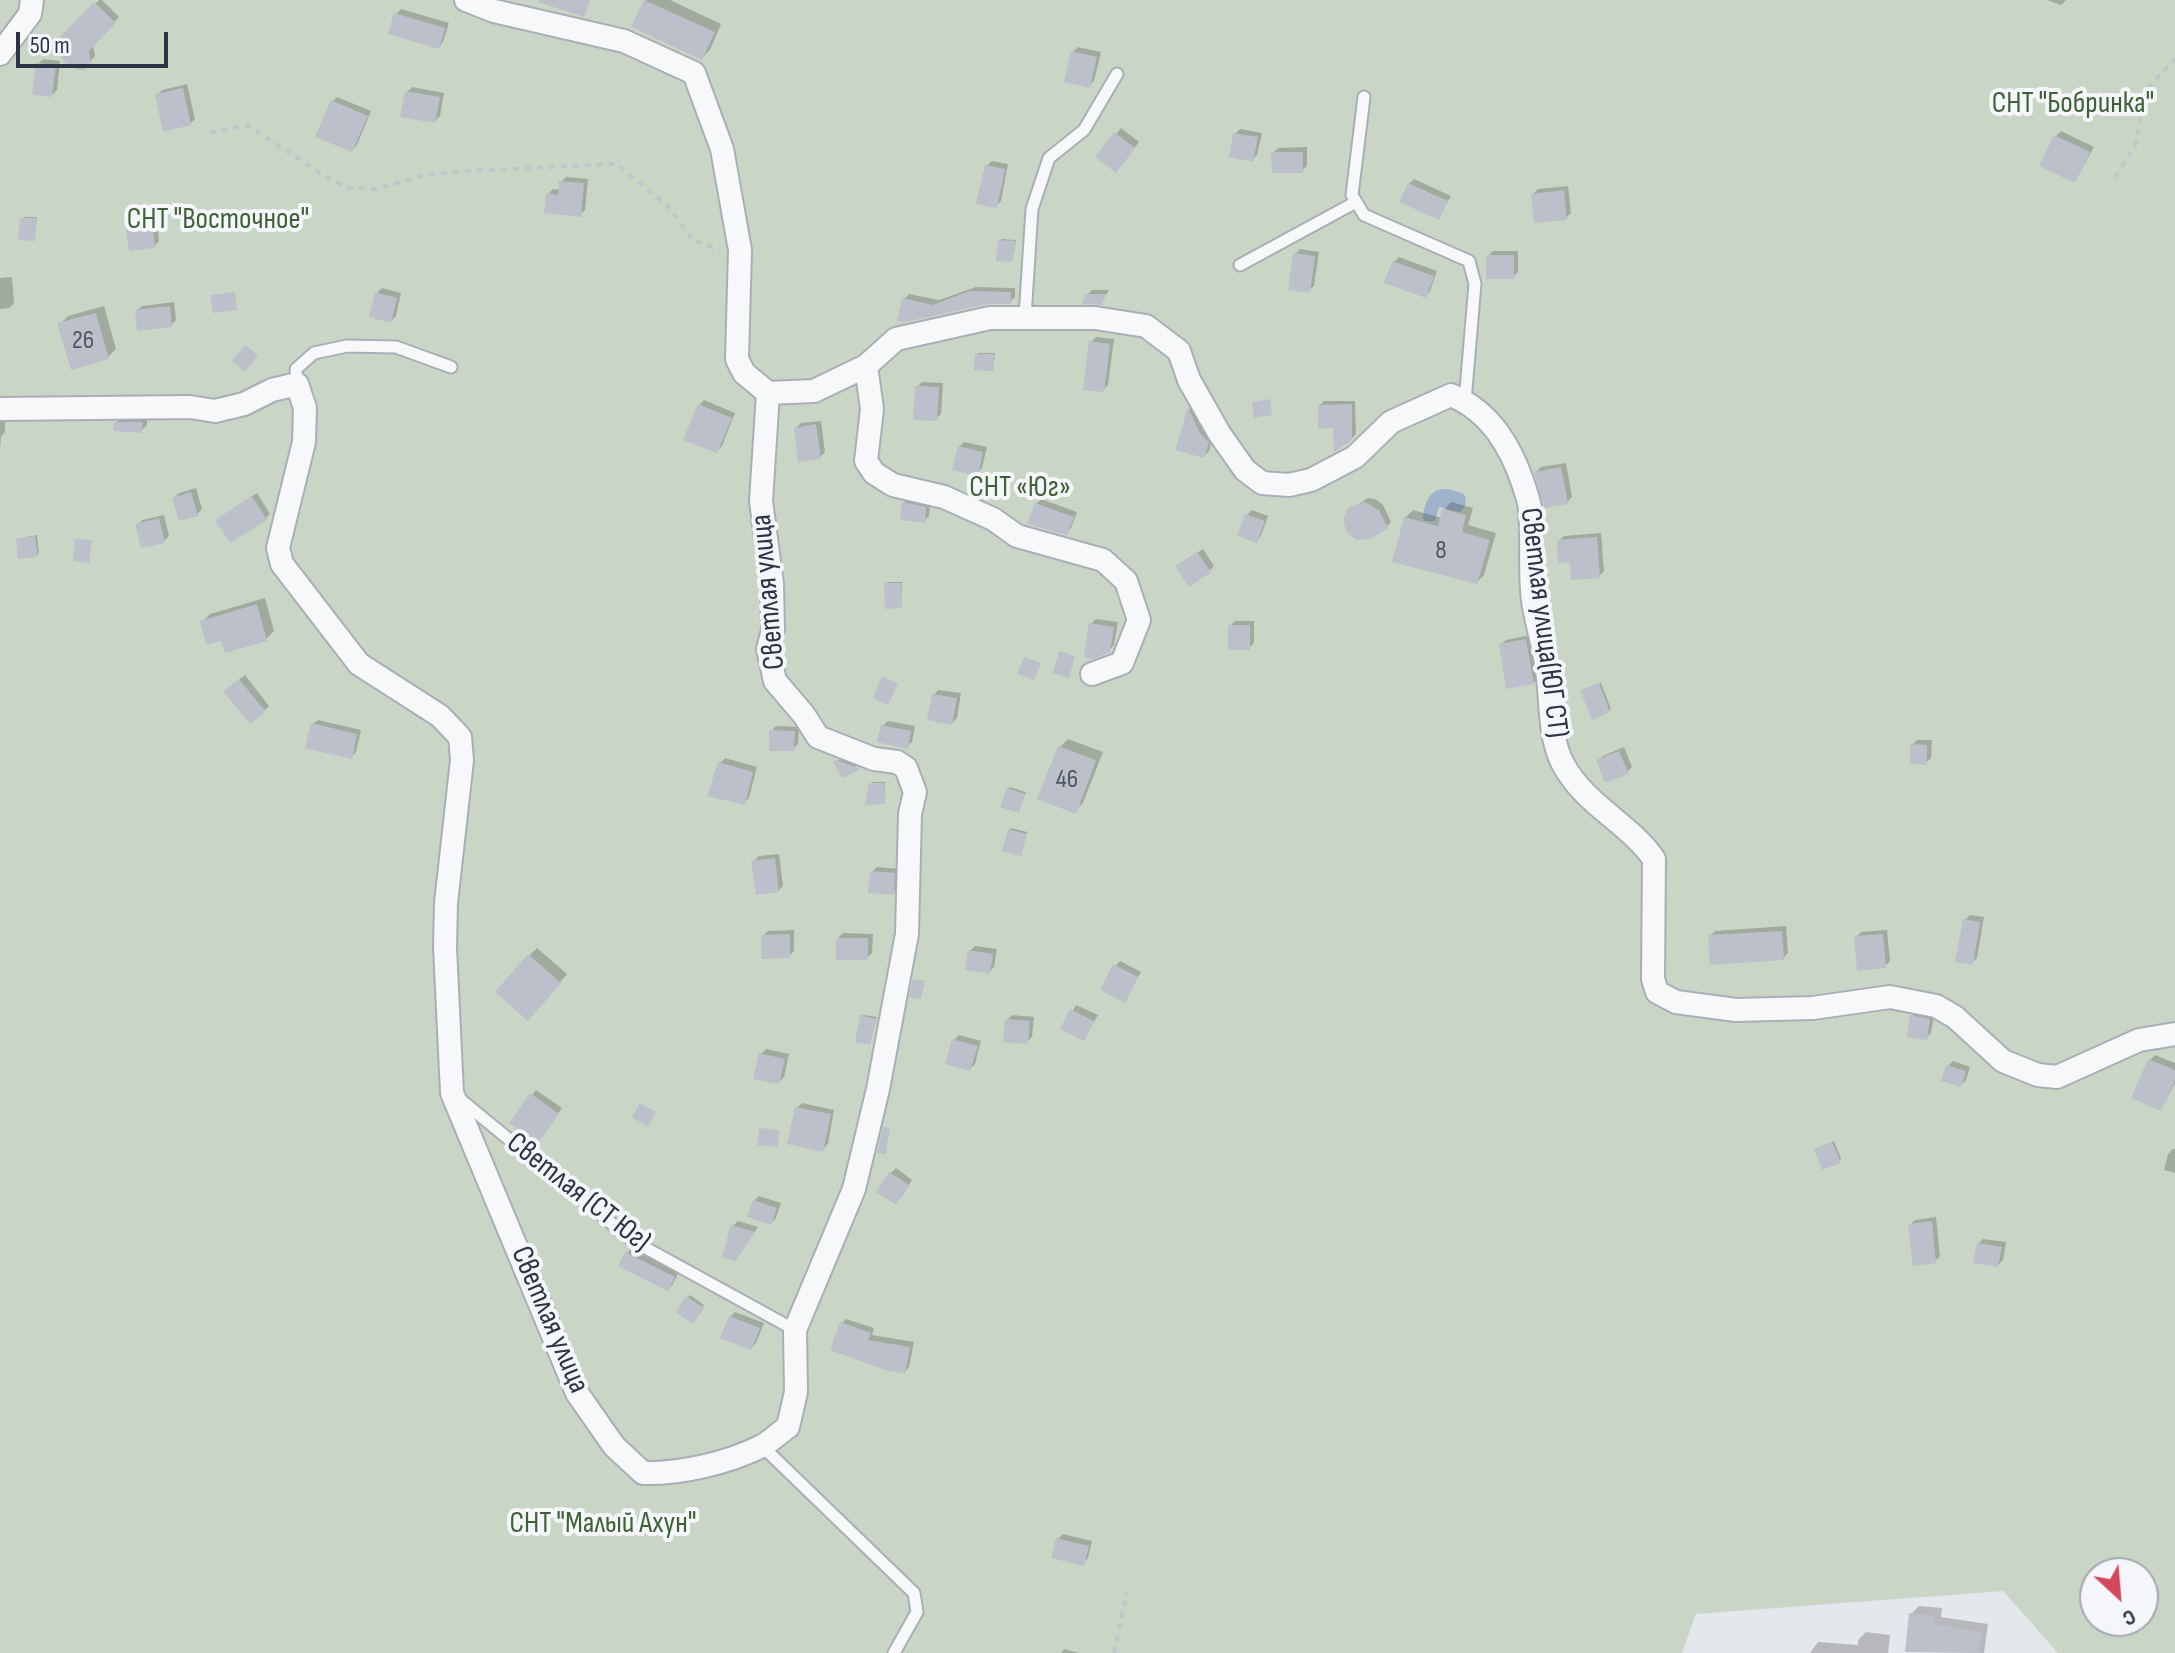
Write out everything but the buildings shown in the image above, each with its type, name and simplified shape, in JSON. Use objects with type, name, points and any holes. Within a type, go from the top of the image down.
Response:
[{"type":"street","points":[[0,54],[30,14],[32,0]]},
{"type":"street","points":[[466,0],[494,11],[624,41],[694,73],[722,149],[740,250],[737,359],[744,373],[768,393],[814,391],[866,366],[896,339],[990,318],[1095,318],[1146,326],[1179,351],[1189,380],[1219,433],[1245,470],[1262,483],[1289,485],[1311,480],[1355,457],[1391,422],[1451,395],[1465,401]]},
{"type":"street","points":[[866,366],[872,409],[866,461],[874,473],[893,485],[944,497],[993,519],[1017,536],[1103,560],[1126,581],[1139,620],[1122,663],[1092,674]]},
{"type":"street","points":[[0,409],[190,407],[215,411],[244,404],[272,390],[297,384]]},
{"type":"street","name":"Светлая улица","points":[[297,384],[305,408],[304,442],[278,548],[282,564],[359,664],[440,716],[460,737],[462,760],[446,903],[445,947],[452,1093],[577,1393],[614,1446],[643,1473],[669,1474],[706,1466],[762,1446],[788,1427],[796,1392],[795,1330],[854,1189],[878,1089],[907,934],[910,814],[915,792],[906,768],[897,762],[874,759],[818,737],[775,681],[768,649],[773,630],[772,584],[761,501],[768,393]]},
{"type":"street","name":"Светлая улица(ЮГ СТ)","points":[[1465,401],[1490,421],[1514,456],[1530,507],[1534,602],[1547,664],[1553,728],[1562,762],[1591,802],[1644,845],[1654,859],[1653,979],[1657,992],[1676,1002],[1736,1010],[1813,1008],[1890,997],[1936,1006],[1955,1017],[2003,1061],[2038,1075],[2057,1077],[2139,1040],[2175,1034]]},
{"type":"lane","points":[[1025,317],[1032,209],[1049,158],[1084,130],[1117,74]]},
{"type":"lane","points":[[1364,97],[1352,195],[1364,215],[1469,261],[1475,284],[1465,401]]},
{"type":"lane","points":[[1240,265],[1356,202]]},
{"type":"lane","points":[[297,384],[296,369],[314,353],[347,346],[396,347],[451,367]]},
{"type":"lane","name":"Светлая (СТ Юг)","points":[[452,1093],[633,1241],[795,1330]]},
{"type":"lane","points":[[762,1446],[914,1593],[917,1612],[894,1653]]},
{"type":"path","points":[[2115,177],[2135,146],[2147,89],[2175,59]]},
{"type":"path","points":[[210,133],[248,125],[326,177],[348,188],[377,189],[421,176],[450,172],[616,164],[667,205],[693,240],[729,254],[740,250]]},
{"type":"path","points":[[1114,1653],[1127,1592]]},
{"type":"green space","points":[[0,0],[2175,0],[2175,1653],[2058,1653],[2003,1591],[1696,1614],[1682,1653],[0,1653]]},
{"type":"water","points":[[1448,489],[1464,494],[1464,508],[1460,512],[1439,507],[1435,521],[1425,521],[1424,512],[1429,497],[1436,491]]},
{"type":"park label","name":"СНТ \"Бобринка\"","points":[[2073,104]]},
{"type":"park label","name":"СНТ \"Восточное\"","points":[[218,220]]},
{"type":"park label","name":"СНТ «Юг»","points":[[1020,488]]},
{"type":"park label","name":"СНТ \"Малый Ахун\"","points":[[603,1524]]}]
